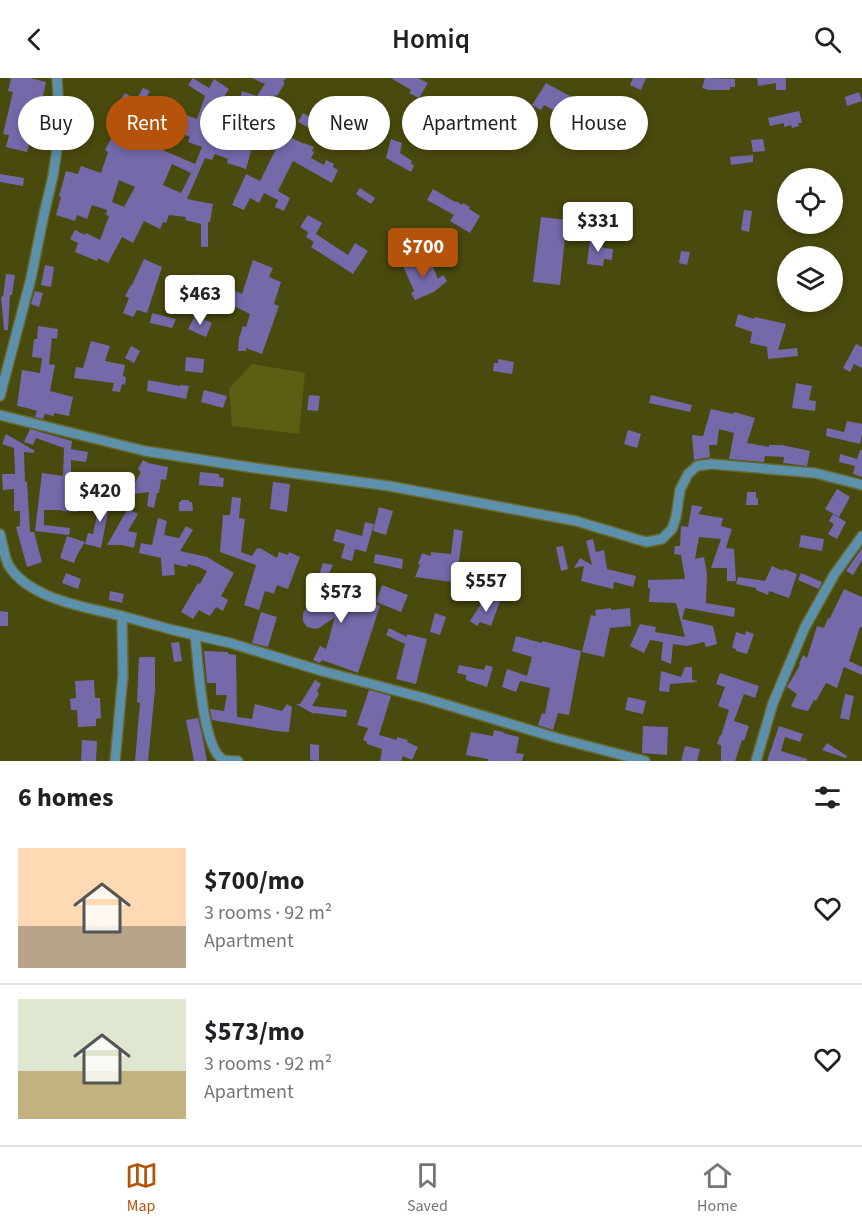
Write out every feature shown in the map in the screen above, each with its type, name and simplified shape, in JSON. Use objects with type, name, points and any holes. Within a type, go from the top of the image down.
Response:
[{"type":"street","points":[[0,396],[31,278],[53,176],[60,129],[57,78]]},
{"type":"street","points":[[0,416],[145,451],[389,486],[576,521],[646,542],[662,539],[672,529],[680,490],[688,474],[697,466],[711,464],[815,473],[862,485]]},
{"type":"street","points":[[0,534],[8,564],[19,577],[34,589],[62,601],[230,643],[557,738],[645,761]]},
{"type":"street","points":[[756,761],[773,703],[805,627],[834,575],[862,536]]},
{"type":"street","points":[[115,761],[123,675],[122,616]]},
{"type":"street","points":[[195,635],[203,712],[215,752],[223,760],[238,761]]},
{"type":"shaded area","points":[[252,364],[305,373],[299,434],[232,426],[229,388]]},
{"type":"building","points":[[11,78],[30,78],[46,82],[43,96],[18,96],[18,150],[6,147],[9,135],[3,134],[13,92],[8,91]]},
{"type":"building","points":[[193,78],[209,88],[214,79],[229,89],[225,96],[205,96],[188,85]]},
{"type":"building","points":[[252,78],[286,78],[277,96],[257,96],[265,84]]},
{"type":"building","points":[[391,78],[418,78],[428,83],[420,96],[409,93],[411,90]]},
{"type":"building","points":[[633,78],[646,78],[641,90],[630,85]]},
{"type":"building","points":[[705,78],[735,79],[735,87],[730,87],[730,90],[702,88]]},
{"type":"building","points":[[757,78],[786,78],[786,90],[776,90],[776,83],[758,86]]},
{"type":"building","points":[[546,83],[570,96],[550,96],[550,108],[544,105],[541,110],[538,108],[538,96]]},
{"type":"building","points":[[143,88],[150,91],[147,96],[138,96]]},
{"type":"building","points":[[242,91],[257,96],[241,96]]},
{"type":"building","points":[[859,92],[862,101],[847,106],[845,97]]},
{"type":"building","points":[[200,110],[200,146],[188,142],[190,137],[188,136],[188,116],[197,119]]},
{"type":"building","points":[[799,111],[802,123],[798,123],[799,126],[784,127],[784,123],[770,126],[768,118]]},
{"type":"building","points":[[303,113],[308,116],[308,127],[298,122]]},
{"type":"building","points":[[391,139],[402,143],[400,153],[412,161],[414,166],[411,172],[386,158],[390,150]]},
{"type":"building","points":[[763,139],[765,151],[753,152],[751,140]]},
{"type":"building","points":[[296,140],[308,145],[308,150],[314,152],[311,158],[324,165],[326,160],[334,164],[333,167],[338,170],[332,183],[293,161],[278,191],[290,198],[284,211],[275,207],[278,200],[264,193],[259,203],[250,198],[244,210],[232,205],[246,174],[260,181],[276,150],[296,150]]},
{"type":"building","points":[[106,148],[106,150],[163,150],[195,164],[201,150],[251,150],[246,169],[227,163],[228,159],[215,154],[212,160],[205,158],[187,199],[213,204],[210,222],[208,222],[208,247],[201,247],[201,224],[185,220],[186,217],[169,215],[166,223],[163,222],[160,229],[144,221],[133,243],[122,237],[108,263],[75,252],[78,243],[70,239],[75,230],[100,240],[109,216],[106,215],[107,210],[92,205],[87,219],[77,215],[75,221],[56,215],[66,171],[78,174],[81,166],[101,173],[108,152],[105,150]],"holes":[[[172,164],[191,173],[181,193],[163,185]],[[119,180],[135,187],[124,207],[112,202]]]},
{"type":"building","points":[[753,155],[753,162],[731,165],[730,157]]},
{"type":"building","points":[[0,174],[24,178],[23,186],[0,182]]},
{"type":"building","points":[[360,188],[375,198],[371,204],[356,194]]},
{"type":"building","points":[[433,189],[455,202],[470,207],[469,209],[480,216],[470,233],[450,221],[454,215],[427,200]]},
{"type":"building","points":[[744,210],[752,211],[749,232],[741,230]]},
{"type":"building","points":[[308,215],[322,223],[316,234],[348,255],[355,243],[368,251],[353,274],[311,247],[314,242],[306,237],[308,232],[300,227]]},
{"type":"building","points":[[541,217],[567,220],[560,285],[533,282]]},
{"type":"building","points":[[590,238],[603,239],[603,248],[613,249],[612,260],[604,259],[603,266],[587,264]]},
{"type":"building","points":[[681,251],[690,252],[687,265],[679,263]]},
{"type":"building","points":[[144,259],[162,267],[147,313],[137,310],[133,317],[123,313],[129,298],[125,296]]},
{"type":"building","points":[[253,260],[273,268],[269,277],[281,282],[274,304],[279,306],[262,354],[246,348],[246,351],[238,351],[239,338],[250,314],[234,306],[231,312],[224,309],[226,304],[211,296],[204,302],[195,297],[187,312],[179,307],[198,274],[223,292],[226,286],[242,294]]},
{"type":"building","points":[[430,260],[438,279],[443,275],[447,281],[434,292],[415,300],[411,293],[414,291],[403,266],[411,263],[413,267]]},
{"type":"building","points":[[45,265],[54,267],[51,287],[41,285]]},
{"type":"building","points":[[6,274],[15,275],[12,295],[10,295],[8,330],[4,330],[1,296],[3,297]]},
{"type":"building","points":[[35,291],[43,293],[39,307],[31,304]]},
{"type":"building","points":[[152,313],[176,319],[172,328],[150,323]]},
{"type":"building","points":[[738,314],[786,324],[778,350],[797,348],[798,356],[768,359],[767,347],[750,343],[752,332],[735,326]]},
{"type":"building","points":[[195,316],[212,323],[206,337],[188,329]]},
{"type":"building","points":[[38,326],[58,329],[57,339],[52,338],[49,364],[55,365],[50,391],[73,397],[69,416],[45,414],[43,419],[35,417],[37,411],[17,406],[22,370],[40,373],[42,358],[32,357]]},
{"type":"building","points":[[91,341],[110,346],[105,361],[125,365],[123,376],[126,377],[125,385],[122,384],[120,392],[112,391],[114,383],[74,378],[76,367],[83,368]]},
{"type":"building","points":[[856,344],[862,347],[862,368],[854,364],[850,372],[843,368]]},
{"type":"building","points":[[131,346],[140,351],[134,363],[125,358]]},
{"type":"building","points":[[186,357],[204,359],[203,373],[185,371]]},
{"type":"building","points":[[498,359],[514,362],[512,374],[493,371],[494,363],[498,363]]},
{"type":"building","points":[[148,380],[189,386],[186,399],[147,391]]},
{"type":"building","points":[[796,383],[812,386],[809,400],[816,401],[815,411],[792,408]]},
{"type":"building","points":[[204,390],[227,396],[223,408],[201,402]]},
{"type":"building","points":[[309,395],[320,396],[318,411],[307,410]]},
{"type":"building","points":[[651,395],[692,405],[690,412],[649,403]]},
{"type":"building","points":[[711,409],[755,418],[747,443],[769,447],[769,445],[782,445],[810,451],[807,466],[783,463],[784,457],[765,456],[764,462],[729,459],[734,433],[719,429],[717,445],[709,445],[710,457],[694,460],[692,435],[703,436]]},
{"type":"building","points":[[847,421],[862,424],[860,444],[826,436],[827,428],[844,432]]},
{"type":"building","points":[[30,429],[72,441],[71,449],[88,452],[86,462],[71,460],[71,495],[78,495],[77,512],[44,510],[44,525],[70,528],[69,535],[35,531],[42,473],[63,476],[64,448],[36,438],[33,445],[24,442]]},
{"type":"building","points":[[628,430],[641,434],[637,448],[624,444]]},
{"type":"building","points":[[6,434],[35,451],[33,453],[24,452],[25,482],[27,482],[30,532],[34,532],[42,562],[27,567],[16,527],[20,526],[20,511],[14,511],[14,489],[3,490],[2,474],[15,474],[14,448],[2,444]]},
{"type":"building","points":[[862,450],[862,477],[853,474],[855,466],[839,462],[840,454],[857,459]]},
{"type":"building","points":[[143,460],[168,467],[166,480],[161,479],[154,508],[147,506],[149,492],[134,494],[133,486],[141,472],[138,469]]},
{"type":"building","points":[[200,472],[219,474],[219,477],[224,478],[223,487],[199,485]]},
{"type":"building","points":[[273,482],[290,484],[287,512],[270,509]]},
{"type":"building","points":[[837,489],[850,497],[839,517],[825,509]]},
{"type":"building","points":[[747,492],[756,492],[758,505],[746,505]]},
{"type":"building","points":[[101,495],[111,497],[101,548],[85,544],[88,533],[93,534]]},
{"type":"building","points":[[232,497],[241,498],[239,518],[245,519],[241,552],[252,556],[257,548],[260,548],[277,558],[279,552],[288,555],[289,552],[300,557],[288,589],[277,585],[274,594],[265,591],[259,610],[244,605],[256,565],[220,552],[223,515],[230,515]]},
{"type":"building","points":[[181,500],[192,502],[193,511],[179,511]]},
{"type":"building","points":[[692,505],[703,507],[698,514],[723,518],[721,526],[732,529],[726,548],[734,549],[736,581],[727,581],[727,568],[711,568],[721,539],[699,537],[695,559],[704,557],[707,574],[706,603],[735,608],[734,617],[685,608],[682,619],[713,626],[717,644],[706,647],[704,642],[687,646],[673,644],[671,664],[661,660],[663,642],[650,640],[644,653],[630,646],[640,624],[656,627],[655,632],[685,637],[676,603],[649,602],[648,580],[685,579],[681,555],[674,554],[675,546],[680,546],[681,526],[688,527]]},
{"type":"building","points":[[379,507],[393,511],[386,535],[373,531]]},
{"type":"building","points":[[127,510],[138,514],[128,531],[137,533],[134,548],[107,545]]},
{"type":"building","points":[[833,514],[846,522],[837,539],[828,534],[834,524],[829,521]]},
{"type":"building","points":[[158,518],[167,521],[164,535],[179,538],[186,526],[193,530],[180,551],[207,557],[234,573],[221,596],[228,600],[223,611],[216,607],[210,616],[199,610],[193,619],[181,612],[207,571],[188,564],[187,567],[174,564],[175,575],[162,576],[161,558],[139,553],[141,543],[152,545]]},
{"type":"building","points":[[365,522],[374,524],[366,552],[355,549],[352,561],[341,558],[345,544],[333,541],[336,529],[362,536]]},
{"type":"building","points":[[454,529],[463,531],[457,575],[453,574],[452,582],[415,577],[422,553],[431,556],[431,552],[451,554]]},
{"type":"building","points":[[801,535],[824,539],[822,551],[799,547]]},
{"type":"building","points":[[67,536],[85,542],[74,563],[60,558]]},
{"type":"building","points":[[593,539],[596,552],[604,550],[607,569],[636,576],[633,587],[614,582],[613,589],[581,581],[584,566],[574,568],[580,558],[592,565],[586,541]]},
{"type":"building","points":[[563,546],[568,569],[561,571],[556,547]]},
{"type":"building","points":[[862,548],[862,560],[853,575],[846,571]]},
{"type":"building","points":[[375,554],[403,559],[402,569],[374,563]]},
{"type":"building","points":[[323,563],[333,565],[321,590],[339,601],[343,591],[380,606],[358,673],[322,660],[320,663],[313,660],[320,646],[326,649],[335,617],[315,629],[307,627],[303,621],[303,613],[313,600],[308,598]]},
{"type":"building","points":[[772,566],[797,574],[789,598],[769,591],[768,595],[756,588],[736,584],[738,577],[765,581]]},
{"type":"building","points":[[66,573],[81,579],[78,589],[62,583]]},
{"type":"building","points":[[801,573],[822,582],[819,589],[798,580]]},
{"type":"building","points":[[382,585],[408,595],[401,612],[376,602]]},
{"type":"building","points":[[844,589],[862,597],[862,628],[860,627],[849,661],[862,667],[862,675],[844,667],[837,688],[826,683],[808,711],[795,708],[791,706],[797,694],[787,687],[803,655],[807,658],[817,626],[824,628]]},
{"type":"building","points":[[110,591],[124,594],[122,603],[109,600]]},
{"type":"building","points":[[484,599],[492,602],[493,599],[500,601],[491,626],[480,622],[477,626],[470,621]]},
{"type":"building","points":[[611,608],[611,610],[630,608],[631,626],[610,628],[604,657],[582,652],[591,615],[596,616],[595,610]]},
{"type":"building","points":[[0,611],[8,612],[8,626],[0,626]]},
{"type":"building","points":[[261,612],[277,617],[268,647],[252,643]]},
{"type":"building","points":[[435,613],[446,617],[440,635],[430,632]]},
{"type":"building","points":[[389,628],[407,637],[407,634],[427,639],[416,684],[396,679],[405,644],[386,635]]},
{"type":"building","points":[[746,631],[754,634],[747,654],[732,648],[736,632],[745,635]]},
{"type":"building","points":[[516,636],[581,651],[569,715],[558,713],[553,730],[538,725],[542,713],[545,714],[550,688],[520,681],[516,692],[502,687],[507,669],[527,676],[532,657],[512,651]]},
{"type":"building","points":[[179,642],[182,661],[174,662],[171,643]]},
{"type":"building","points":[[204,651],[228,652],[228,654],[236,655],[237,717],[252,719],[255,704],[282,711],[287,704],[292,707],[289,732],[212,720],[210,709],[224,711],[227,695],[216,695],[216,683],[207,683]]},
{"type":"building","points":[[139,657],[155,657],[155,690],[148,761],[135,761],[140,703],[137,702]]},
{"type":"building","points":[[459,665],[484,670],[486,665],[493,667],[487,687],[466,680],[466,675],[457,673]]},
{"type":"building","points":[[685,667],[692,667],[692,680],[697,682],[670,684],[669,692],[659,691],[661,671],[681,677]]},
{"type":"building","points":[[720,673],[759,686],[755,698],[744,694],[734,721],[749,726],[735,761],[721,761],[721,745],[717,744],[729,710],[718,706],[725,687],[716,684]]},
{"type":"building","points":[[94,680],[95,698],[100,698],[101,718],[96,719],[96,726],[78,727],[77,710],[71,710],[70,699],[76,698],[75,681]]},
{"type":"building","points":[[315,680],[321,684],[317,691],[319,694],[312,706],[347,710],[346,717],[314,714],[296,704],[300,704]]},
{"type":"building","points":[[369,690],[391,696],[379,735],[397,740],[397,737],[408,740],[407,742],[418,747],[412,760],[403,756],[401,761],[380,761],[382,749],[367,744],[363,740],[368,728],[357,725]]},
{"type":"building","points":[[845,694],[854,696],[849,720],[840,718]]},
{"type":"building","points":[[628,697],[646,701],[643,714],[625,710]]},
{"type":"building","points":[[198,718],[207,761],[194,761],[186,720]]},
{"type":"building","points":[[643,726],[668,727],[667,755],[642,753]]},
{"type":"building","points":[[779,726],[803,734],[800,742],[785,737],[781,751],[807,759],[807,761],[767,761]]},
{"type":"building","points":[[494,730],[519,737],[516,753],[524,754],[522,761],[488,761],[488,759],[466,755],[471,732],[493,736]]},
{"type":"building","points":[[82,740],[97,741],[96,761],[81,761]]},
{"type":"building","points":[[827,743],[847,756],[846,758],[822,750]]},
{"type":"building","points":[[310,744],[319,745],[319,761],[310,760]]},
{"type":"building","points":[[685,746],[700,749],[697,761],[681,761]]}]
